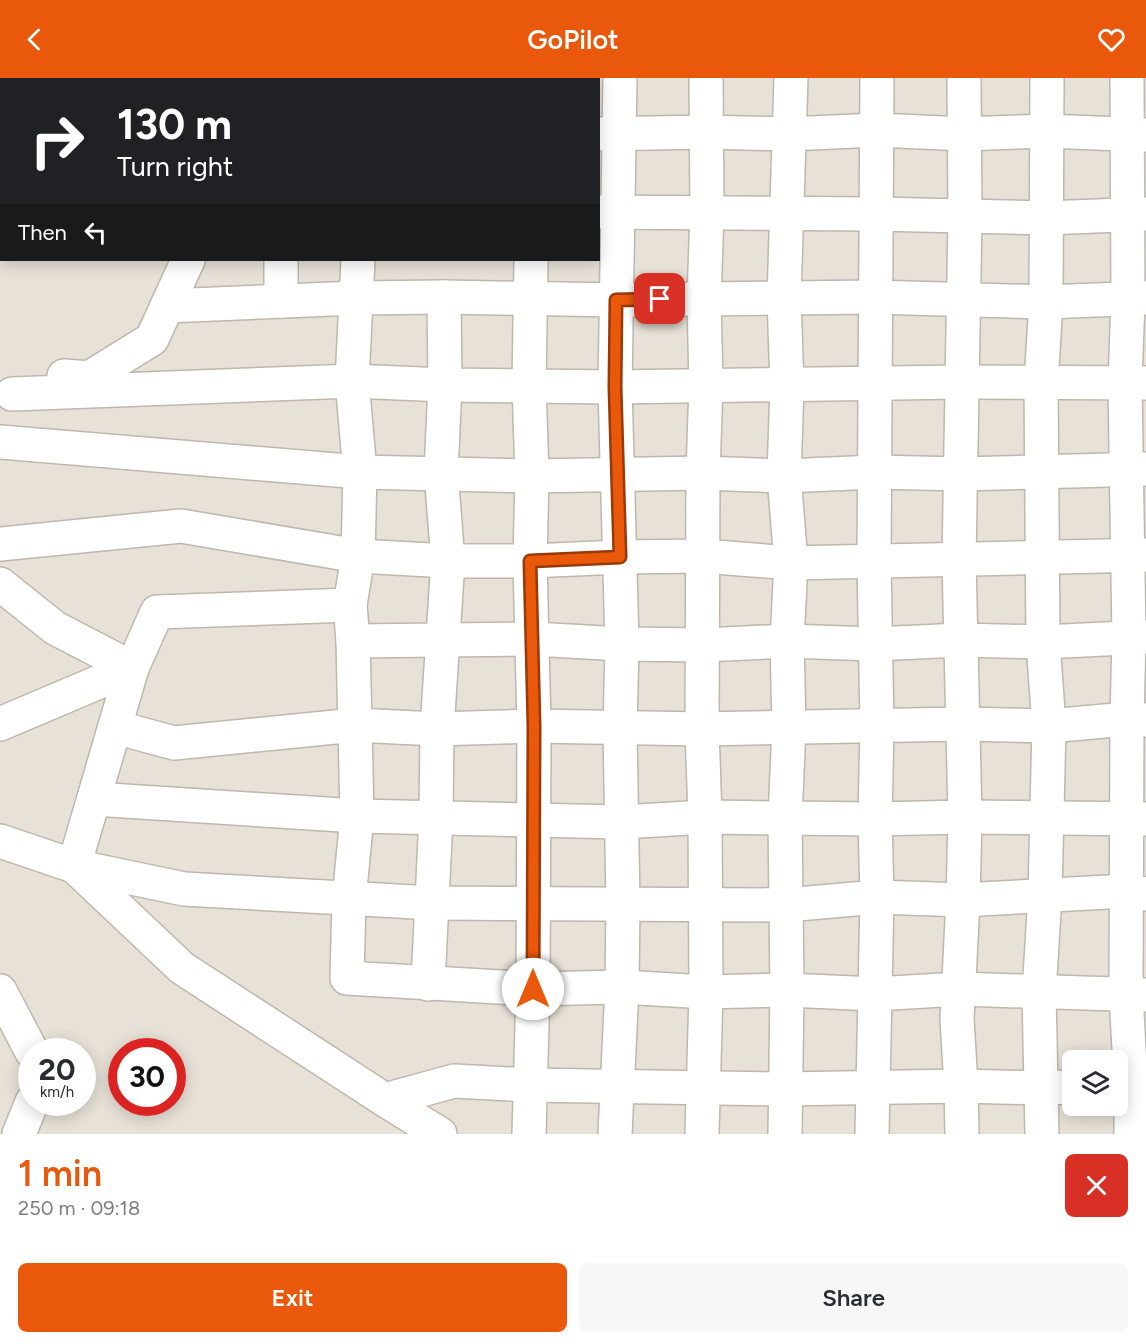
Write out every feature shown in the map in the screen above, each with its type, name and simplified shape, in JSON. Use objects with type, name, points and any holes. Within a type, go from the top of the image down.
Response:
[{"type":"street","points":[[615,1134],[622,987],[623,903],[620,557],[615,387],[616,300],[608,213],[608,134],[620,78]]},
{"type":"street","points":[[702,1134],[705,992],[705,817],[702,729],[703,473],[706,385],[704,299],[707,213],[706,78]]},
{"type":"street","points":[[784,1134],[787,990],[785,818],[789,728],[788,641],[791,563],[784,476],[787,386],[784,298],[790,78]]},
{"type":"street","points":[[872,1134],[877,897],[874,562],[875,214],[878,78]]},
{"type":"street","points":[[962,1134],[957,1019],[965,817],[959,560],[965,217],[964,78]]},
{"type":"street","points":[[1042,1134],[1057,1088],[1039,993],[1046,895],[1049,726],[1043,642],[1041,558],[1041,383],[1046,302],[1047,78]]},
{"type":"street","points":[[1127,78],[1137,134],[1136,995],[1131,1134]]},
{"type":"street","points":[[608,134],[706,132],[789,134],[877,130],[965,134],[1046,131],[1137,134]]},
{"type":"street","points":[[608,213],[875,214],[1046,218],[1137,214]]},
{"type":"street","points":[[6,399],[38,373],[89,378],[152,339],[188,261]]},
{"type":"street","points":[[281,261],[281,301]]},
{"type":"street","points":[[358,261],[352,381],[360,472],[358,556],[350,605],[353,640],[357,816],[349,900],[347,978],[533,989],[622,987],[705,992],[787,990],[875,994],[959,989],[1136,995]]},
{"type":"street","points":[[530,1134],[534,905],[534,726],[530,561],[532,476],[529,385],[531,261]]},
{"type":"street","points":[[167,306],[356,298],[444,297],[616,300],[875,297],[1046,302],[1137,299]]},
{"type":"street","points":[[428,984],[433,903],[438,729],[448,561],[441,472],[445,385],[444,297]]},
{"type":"street","points":[[6,399],[352,381],[445,385],[615,387],[961,382],[1135,383]]},
{"type":"street","points":[[0,442],[360,472],[441,472],[532,476],[703,473],[784,476],[875,471],[961,474],[1136,470]]},
{"type":"street","points":[[0,544],[181,526],[358,556],[448,561],[703,556],[791,563],[1136,555]]},
{"type":"street","points":[[0,584],[55,628],[132,669]]},
{"type":"street","points":[[74,866],[132,669],[157,612],[350,605]]},
{"type":"street","points":[[353,640],[532,639],[621,644],[704,645],[788,641],[874,644],[961,640],[1043,642],[1137,638]]},
{"type":"street","points":[[0,724],[132,669]]},
{"type":"street","points":[[115,727],[174,743],[355,725],[438,729],[534,726],[702,729],[962,724],[1049,726],[1136,720]]},
{"type":"street","points":[[94,799],[357,816],[622,822],[705,817],[1136,818]]},
{"type":"street","points":[[0,841],[74,866],[184,889],[349,900],[534,905],[623,903],[786,905],[877,897],[963,900],[1136,893]]},
{"type":"street","points":[[74,866],[182,968],[385,1101],[440,1134]]},
{"type":"street","points":[[0,992],[24,1038]]},
{"type":"street","points":[[385,1101],[454,1081],[784,1089],[961,1086],[1057,1088]]},
{"type":"street","points":[[19,1134],[26,1116]]},
{"type":"shaded area","points":[[600,78],[1146,78],[1146,1134],[0,1134],[0,261],[600,261]]},
{"type":"route","points":[[533,989],[534,726],[530,561],[620,557],[615,387],[616,300],[660,299]]}]
